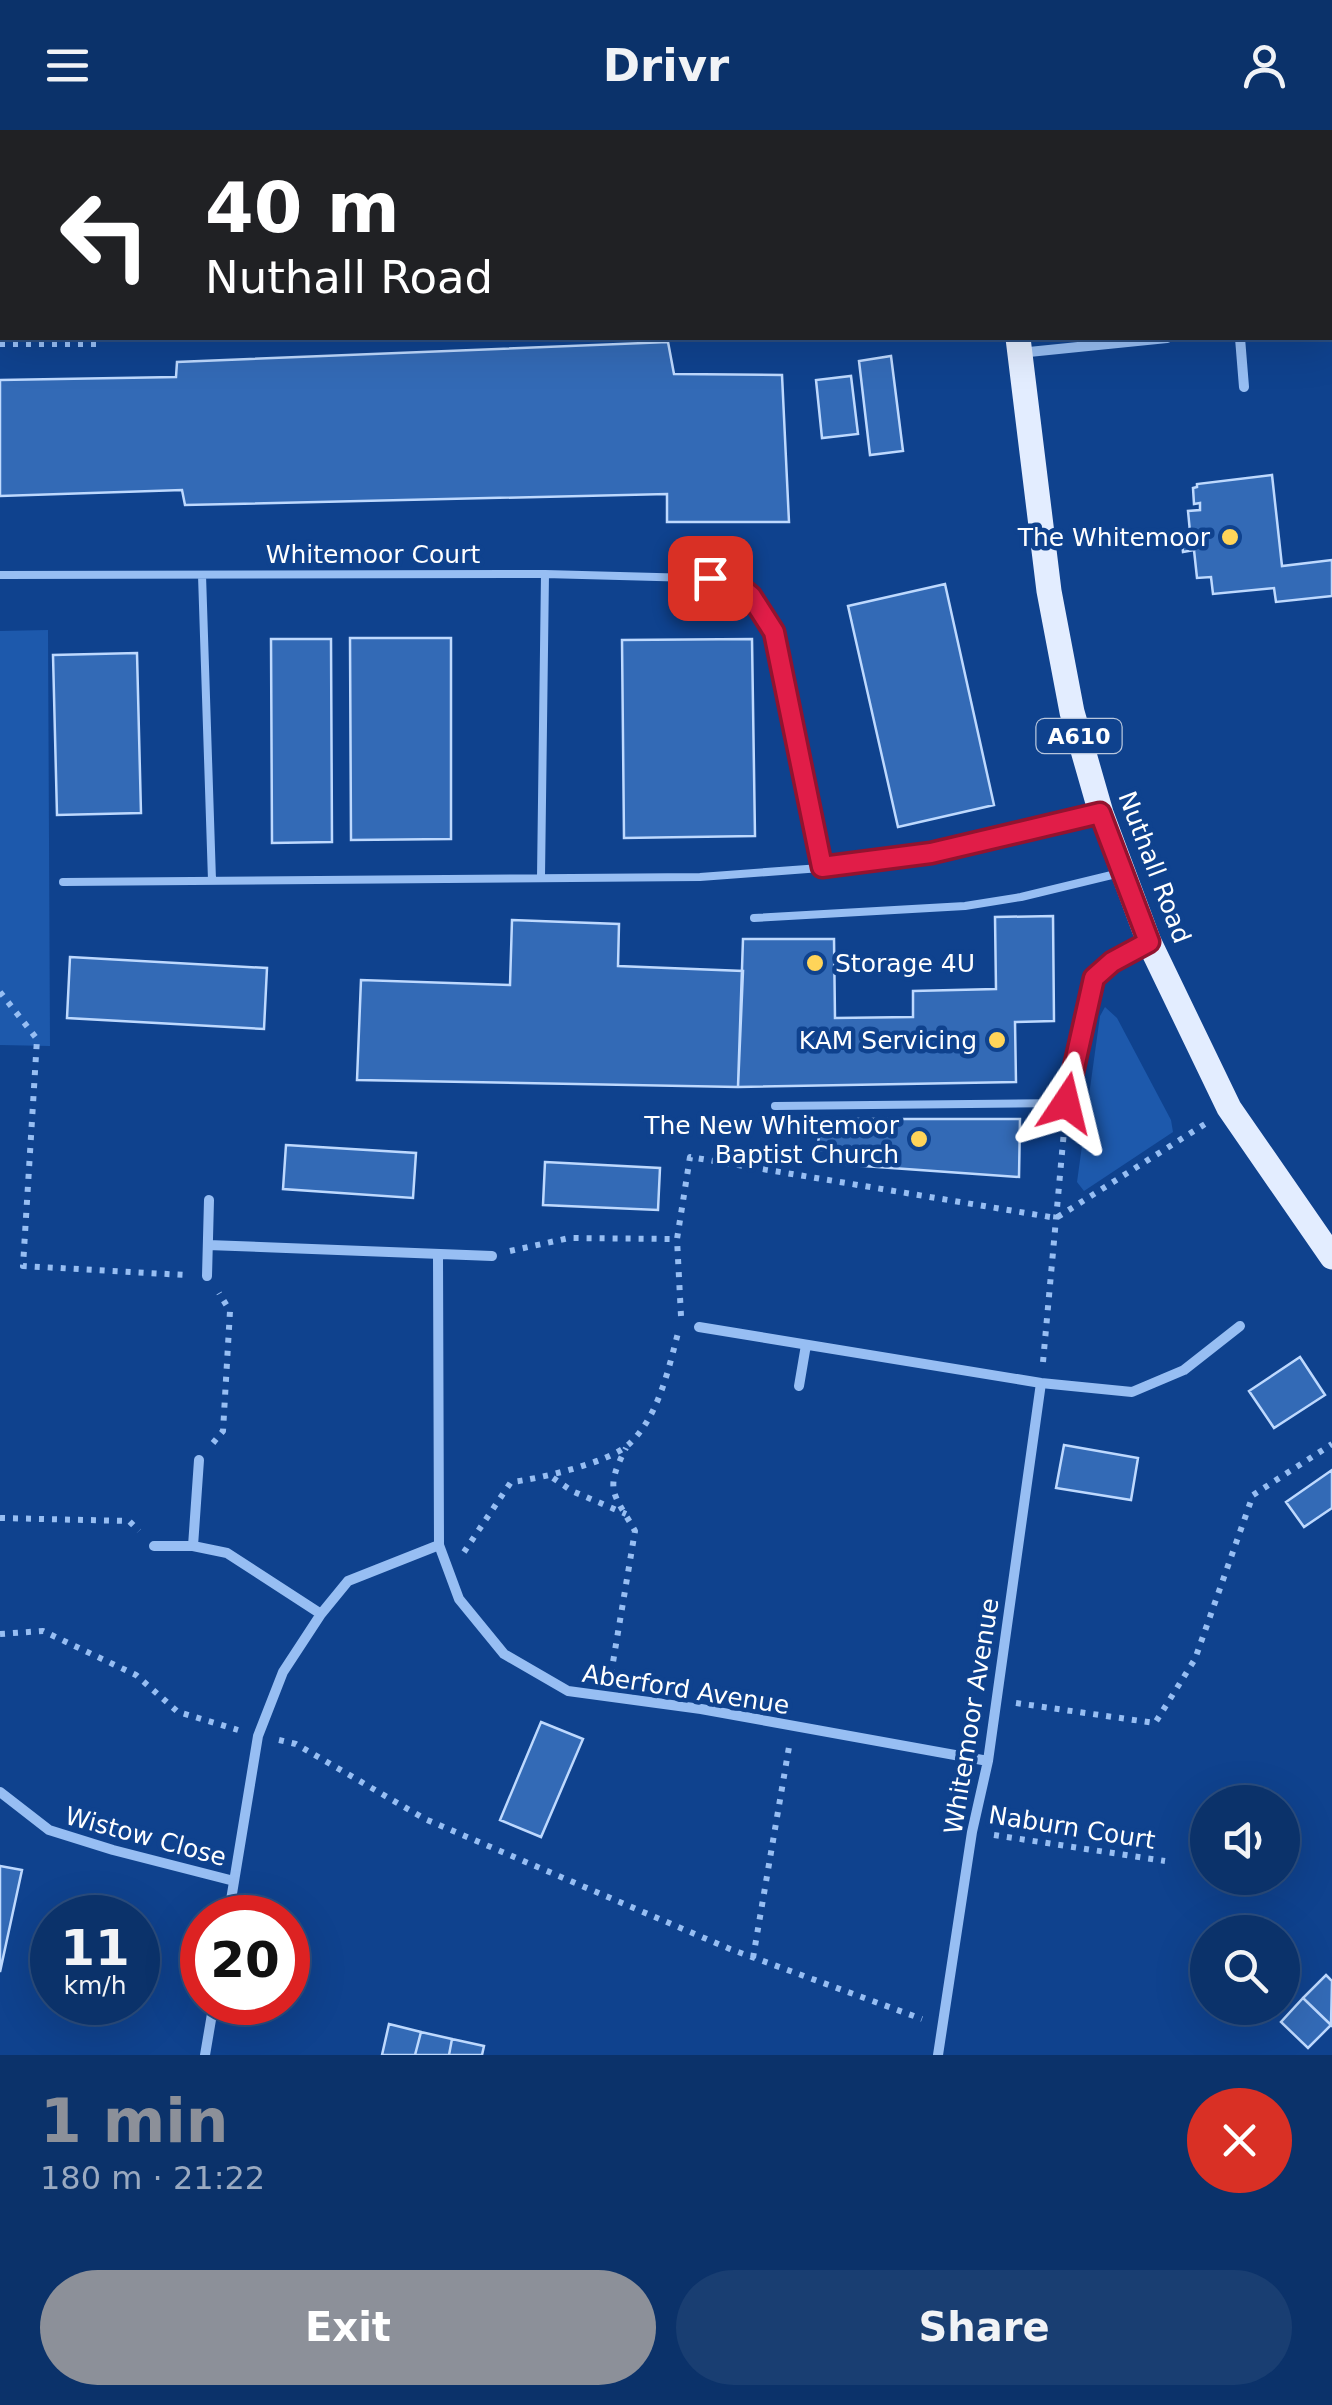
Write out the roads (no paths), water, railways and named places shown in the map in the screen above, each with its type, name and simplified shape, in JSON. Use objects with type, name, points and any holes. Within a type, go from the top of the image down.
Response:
[{"type":"main road","name":"Nuthall Road","points":[[1019,345],[1049,592],[1072,712],[1100,813],[1149,942],[1229,1108],[1332,1256]]},
{"type":"street","points":[[1019,345],[1125,340]]},
{"type":"street","points":[[1240,340],[1244,386]]},
{"type":"street","points":[[208,1200],[208,1276]]},
{"type":"street","points":[[208,1245],[492,1256]]},
{"type":"street","name":"Aberford Avenue","points":[[438,1256],[439,1545],[459,1600],[504,1654],[568,1691],[988,1761]]},
{"type":"street","points":[[699,1327],[1041,1383],[1132,1392],[1184,1370],[1240,1326]]},
{"type":"street","points":[[799,1386],[806,1345]]},
{"type":"street","name":"Whitemoor Avenue","points":[[938,2055],[972,1832],[988,1761],[1041,1383]]},
{"type":"street","points":[[193,1546],[199,1460]]},
{"type":"street","points":[[232,1895],[258,1736],[283,1672],[348,1581],[439,1545]]},
{"type":"street","points":[[154,1546],[193,1546],[227,1553],[321,1614]]},
{"type":"street","name":"Wistow Close","points":[[0,1792],[49,1830],[234,1880]]},
{"type":"street","points":[[205,2055],[210,2025]]},
{"type":"lane","points":[[541,878],[544,574]]},
{"type":"lane","name":"Whitemoor Court","points":[[0,575],[544,574],[731,579],[751,596],[774,632],[822,867]]},
{"type":"lane","points":[[202,575],[212,880]]},
{"type":"lane","points":[[63,882],[700,877],[931,853],[1100,813]]},
{"type":"lane","points":[[754,918],[965,906],[1123,872]]},
{"type":"lane","points":[[775,1106],[1066,1103],[1094,978],[1112,962],[1149,942]]},
{"type":"place","name":"The Whitemoor","points":[[1230,537]]},
{"type":"place","name":"Storage 4U","points":[[815,963]]},
{"type":"place","name":"KAM Servicing","points":[[997,1040]]},
{"type":"place","name":"The New Whitemoor Baptist Church","points":[[919,1139]]}]
